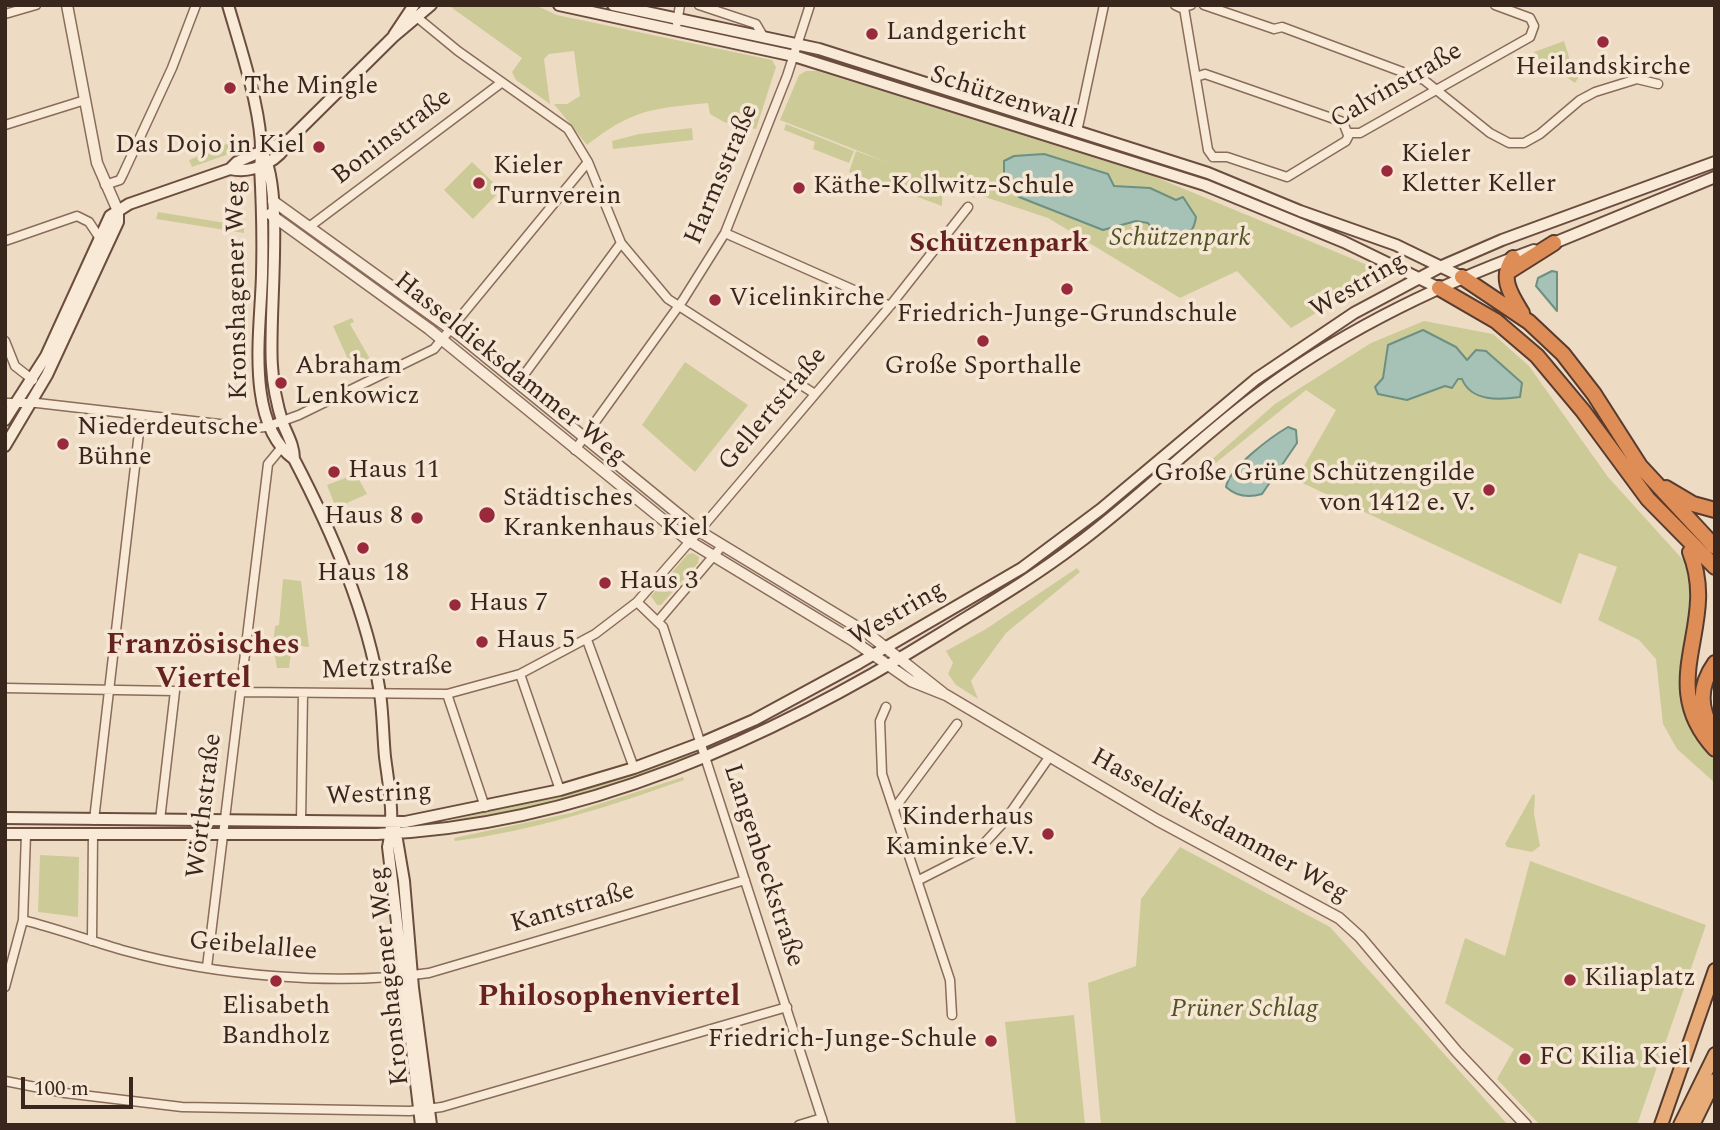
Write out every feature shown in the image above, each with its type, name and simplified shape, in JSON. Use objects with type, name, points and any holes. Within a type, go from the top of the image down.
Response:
[{"type":"highway","points":[[1507,273],[1520,262],[1554,243]]},
{"type":"highway","points":[[1513,258],[1507,273],[1508,292],[1529,323]]},
{"type":"highway","points":[[1462,277],[1529,323],[1563,354],[1587,384],[1640,466],[1715,547]]},
{"type":"highway","points":[[1439,288],[1470,304],[1514,335],[1546,366],[1698,563],[1709,588],[1709,620],[1693,676],[1691,699],[1696,723],[1715,749]]},
{"type":"highway","points":[[1640,466],[1682,499],[1715,510]]},
{"type":"highway","points":[[1664,517],[1715,567]]},
{"type":"highway","points":[[1715,663],[1706,676],[1702,694],[1705,714],[1715,732]]},
{"type":"highway","points":[[1661,1125],[1715,970]]},
{"type":"highway","points":[[1680,1125],[1715,1054]]},
{"type":"highway","points":[[1693,1125],[1715,1080]]},
{"type":"main road","name":"Kronshagener Weg","points":[[228,5],[247,76],[263,160],[267,204],[259,379],[263,406],[270,426],[293,460],[352,588],[380,695],[394,830],[388,846],[407,974],[423,1110],[421,1125]]},
{"type":"main road","points":[[5,420],[10,403],[29,378],[110,216],[129,204],[230,169],[237,162],[263,160],[290,139],[393,37],[414,11],[431,5]]},
{"type":"main road","name":"Schützenwall","points":[[613,5],[798,44],[1208,173],[1300,211],[1396,245],[1462,277]]},
{"type":"main road","name":"Schützenwall","points":[[562,6],[794,56],[1205,185],[1344,242],[1439,288]]},
{"type":"main road","name":"Westring","points":[[5,818],[302,822],[394,830],[559,790],[634,768],[701,743],[754,720],[888,648],[1022,568],[1065,538],[1256,379],[1347,317],[1442,266],[1502,240],[1715,162]]},
{"type":"main road","name":"Westring","points":[[5,834],[223,835],[394,830],[490,821],[566,804],[703,757],[779,724],[901,658],[1013,589],[1073,548],[1251,399],[1352,334],[1462,277],[1554,243],[1715,177]]},
{"type":"main road","name":"Kronshagener Weg","points":[[267,204],[274,217],[271,362],[283,422],[294,449],[293,460]]},
{"type":"main road","points":[[5,446],[64,342],[118,222],[118,211]]},
{"type":"main road","name":"Kronshagener Weg","points":[[423,1110],[431,1125]]},
{"type":"street","points":[[5,15],[36,5]]},
{"type":"street","points":[[67,5],[105,185],[118,211]]},
{"type":"street","points":[[105,185],[120,180],[172,68],[196,5]]},
{"type":"street","points":[[675,31],[680,5]]},
{"type":"street","name":"Schützenwall","points":[[699,5],[756,24],[763,36]]},
{"type":"street","name":"Harmsstraße","points":[[575,450],[678,306],[725,233],[794,56],[810,5]]},
{"type":"street","points":[[1077,132],[1104,5]]},
{"type":"street","points":[[1204,5],[1274,30],[1282,27],[1348,50],[1356,57],[1424,80],[1490,133],[1509,143],[1524,142],[1540,134],[1580,100],[1595,92],[1637,79],[1658,84]]},
{"type":"street","name":"Calvinstraße","points":[[1213,157],[1227,157],[1287,177],[1346,141],[1348,135],[1360,133],[1530,37],[1534,26],[1530,18],[1495,5]]},
{"type":"street","points":[[1183,6],[1208,150],[1213,157],[1205,185]]},
{"type":"street","points":[[414,11],[501,83],[568,129],[588,162],[621,243],[647,278],[678,306],[815,394]]},
{"type":"street","points":[[1196,78],[1205,74],[1343,122],[1348,135]]},
{"type":"street","name":"Boninstraße","points":[[309,227],[501,83]]},
{"type":"street","points":[[5,125],[85,100]]},
{"type":"street","points":[[10,403],[30,402],[254,428],[283,422],[434,349],[588,162]]},
{"type":"street","name":"Hasseldieksdammer Weg","points":[[267,204],[309,227],[451,329],[699,531],[888,648],[946,695],[1157,820],[1339,918],[1360,937],[1457,1052],[1526,1125]]},
{"type":"street","name":"Gellertstraße","points":[[689,541],[890,306],[968,207]]},
{"type":"street","points":[[5,241],[77,216],[89,222],[99,237]]},
{"type":"street","name":"Hasseldieksdammer Weg","points":[[274,217],[442,340],[689,541],[874,655],[916,684],[946,695]]},
{"type":"street","points":[[725,233],[890,306]]},
{"type":"street","points":[[518,383],[621,243]]},
{"type":"street","points":[[1347,317],[1358,318],[1352,334]]},
{"type":"street","points":[[5,341],[15,366],[29,378]]},
{"type":"street","points":[[94,820],[141,415]]},
{"type":"street","name":"Wörthstraße","points":[[207,967],[268,464],[282,447]]},
{"type":"street","name":"Metzstraße","points":[[241,692],[447,694],[520,674],[587,640],[637,602],[689,541]]},
{"type":"street","points":[[637,602],[659,620],[722,546]]},
{"type":"street","name":"Langenbeckstraße","points":[[659,620],[823,1121]]},
{"type":"street","points":[[587,640],[634,768]]},
{"type":"street","points":[[520,674],[559,790]]},
{"type":"street","points":[[5,688],[175,691],[160,820]]},
{"type":"street","points":[[302,822],[303,693]]},
{"type":"street","points":[[447,694],[485,807]]},
{"type":"street","points":[[886,706],[880,721],[882,774],[950,980],[952,1015]]},
{"type":"street","points":[[894,809],[957,723]]},
{"type":"street","points":[[919,880],[978,850],[1004,822],[1050,755]]},
{"type":"street","points":[[92,941],[93,833]]},
{"type":"street","points":[[5,987],[23,920],[26,834]]},
{"type":"street","name":"Kantstraße","points":[[407,974],[429,973],[745,880]]},
{"type":"street","name":"Geibelallee","points":[[23,920],[163,960],[207,967],[312,976],[407,974]]},
{"type":"street","points":[[5,1081],[65,1093],[182,1107],[423,1110],[787,1007]]},
{"type":"street","points":[[799,1125],[823,1121]]},
{"type":"green space","points":[[448,5],[535,5],[557,15],[772,60],[776,67],[756,129],[724,122],[710,114],[708,103],[657,109],[631,117],[587,145],[554,104],[567,104],[580,96],[574,51],[549,54],[544,59],[550,104],[516,80],[512,72],[522,58]]},
{"type":"green space","points":[[1564,41],[1572,67],[1579,77],[1575,83],[1562,74],[1545,69],[1534,52]]},
{"type":"green space","name":"Schützenpark","points":[[806,71],[817,71],[1153,176],[1377,269],[1381,274],[1291,328],[1237,271],[1180,298],[1048,218],[976,194],[974,198],[943,178],[942,206],[849,172],[856,151],[889,163],[780,120],[799,75]]},
{"type":"green space","points":[[786,124],[854,151],[849,163],[813,149],[815,142],[784,130]]},
{"type":"green space","points":[[692,128],[693,140],[613,149],[612,141],[639,134]]},
{"type":"green space","points":[[248,139],[243,149],[192,167],[189,160],[208,152],[207,149]]},
{"type":"green space","points":[[472,162],[501,190],[473,219],[444,190]]},
{"type":"green space","points":[[158,212],[244,226],[244,233],[156,219]]},
{"type":"green space","points":[[352,318],[354,322],[350,324],[374,366],[355,375],[333,326]]},
{"type":"green space","points":[[1424,321],[1493,334],[1529,366],[1608,477],[1695,573],[1699,624],[1681,685],[1684,715],[1694,737],[1715,761],[1715,783],[1677,749],[1663,724],[1656,659],[1639,640],[1598,620],[1617,567],[1579,553],[1561,604],[1296,480],[1336,410],[1306,390],[1212,466],[1209,462],[1275,404],[1371,343]]},
{"type":"green space","points":[[685,362],[748,405],[695,472],[642,425]]},
{"type":"green space","points":[[356,474],[367,494],[336,508],[327,485]]},
{"type":"green space","points":[[693,553],[699,557],[698,563],[661,605],[657,605],[651,596],[688,554]]},
{"type":"green space","points":[[1077,568],[1080,572],[1006,633],[971,681],[978,699],[956,685],[948,674],[953,663],[946,651],[986,629]]},
{"type":"green space","points":[[283,579],[301,581],[309,647],[292,645],[289,668],[277,668],[273,645],[275,626],[279,625]]},
{"type":"green space","points":[[690,752],[691,755],[598,790],[502,815],[436,824],[563,793]]},
{"type":"green space","points":[[683,777],[684,780],[568,818],[483,837],[455,841],[454,838],[571,813]]},
{"type":"green space","points":[[1533,794],[1540,846],[1532,852],[1507,847],[1505,844]]},
{"type":"green space","name":"Prüner Schlag","points":[[1180,847],[1330,927],[1508,1125],[1101,1125],[1088,983],[1136,966],[1141,899]]},
{"type":"green space","points":[[40,855],[79,857],[78,917],[38,912]]},
{"type":"green space","name":"Kiliaplatz","points":[[1530,861],[1706,925],[1637,1125],[1540,1125],[1497,1079],[1514,1049],[1445,1003],[1465,938],[1505,956]]},
{"type":"green space","points":[[1074,1015],[1085,1124],[1016,1125],[1005,1022]]},
{"type":"shaded area","points":[[1044,154],[1108,174],[1114,186],[1150,188],[1176,200],[1183,197],[1196,217],[1192,231],[1173,245],[1158,237],[1148,223],[1136,221],[1103,230],[1019,197],[1004,172],[1004,161],[1014,156]]},
{"type":"shaded area","points":[[1552,271],[1557,272],[1557,311],[1536,286],[1538,278]]},
{"type":"shaded area","points":[[1423,330],[1456,347],[1467,360],[1476,350],[1486,351],[1522,383],[1520,397],[1495,399],[1479,396],[1466,386],[1462,379],[1458,379],[1452,388],[1445,386],[1407,400],[1378,394],[1375,387],[1383,378],[1388,345]]},
{"type":"shaded area","points":[[1288,427],[1296,430],[1297,443],[1262,494],[1243,495],[1226,487],[1242,462]]},
{"type":"place","name":"Landgericht","points":[[872,34]]},
{"type":"place","name":"Heilandskirche","points":[[1603,42]]},
{"type":"place","name":"The Mingle","points":[[230,88]]},
{"type":"place","name":"Das Dojo in Kiel","points":[[319,147]]},
{"type":"place","name":"Kieler Kletter Keller","points":[[1387,171]]},
{"type":"place","name":"Kieler Turnverein","points":[[479,183]]},
{"type":"place","name":"Käthe-Kollwitz-Schule","points":[[799,188]]},
{"type":"place","name":"Friedrich-Junge-Grundschule","points":[[1067,289]]},
{"type":"place","name":"Vicelinkirche","points":[[715,300]]},
{"type":"place","name":"Große Sporthalle","points":[[983,341]]},
{"type":"place","name":"Abraham Lenkowicz","points":[[281,383]]},
{"type":"place","name":"Niederdeutsche Bühne","points":[[63,444]]},
{"type":"place","name":"Haus 11","points":[[334,472]]},
{"type":"place","name":"Große Grüne Schützengilde von 1412 e. V.","points":[[1489,490]]},
{"type":"place","name":"Städtisches Krankenhaus Kiel","points":[[487,515]]},
{"type":"place","name":"Haus 8","points":[[417,518]]},
{"type":"place","name":"Haus 18","points":[[363,548]]},
{"type":"place","name":"Haus 3","points":[[605,583]]},
{"type":"place","name":"Haus 7","points":[[455,605]]},
{"type":"place","name":"Haus 5","points":[[482,642]]},
{"type":"place","name":"Kinderhaus Kaminke e.V.","points":[[1048,834]]},
{"type":"place","name":"Kiliaplatz","points":[[1570,980]]},
{"type":"place","name":"Elisabeth Bandholz","points":[[276,981]]},
{"type":"place","name":"Friedrich-Junge-Schule","points":[[991,1041]]},
{"type":"place","name":"FC Kilia Kiel","points":[[1525,1059]]},
{"type":"district","name":"Schützenpark","points":[[999,246]]},
{"type":"district","name":"Französisches Viertel","points":[[203,664]]},
{"type":"district","name":"Philosophenviertel","points":[[609,999]]}]
